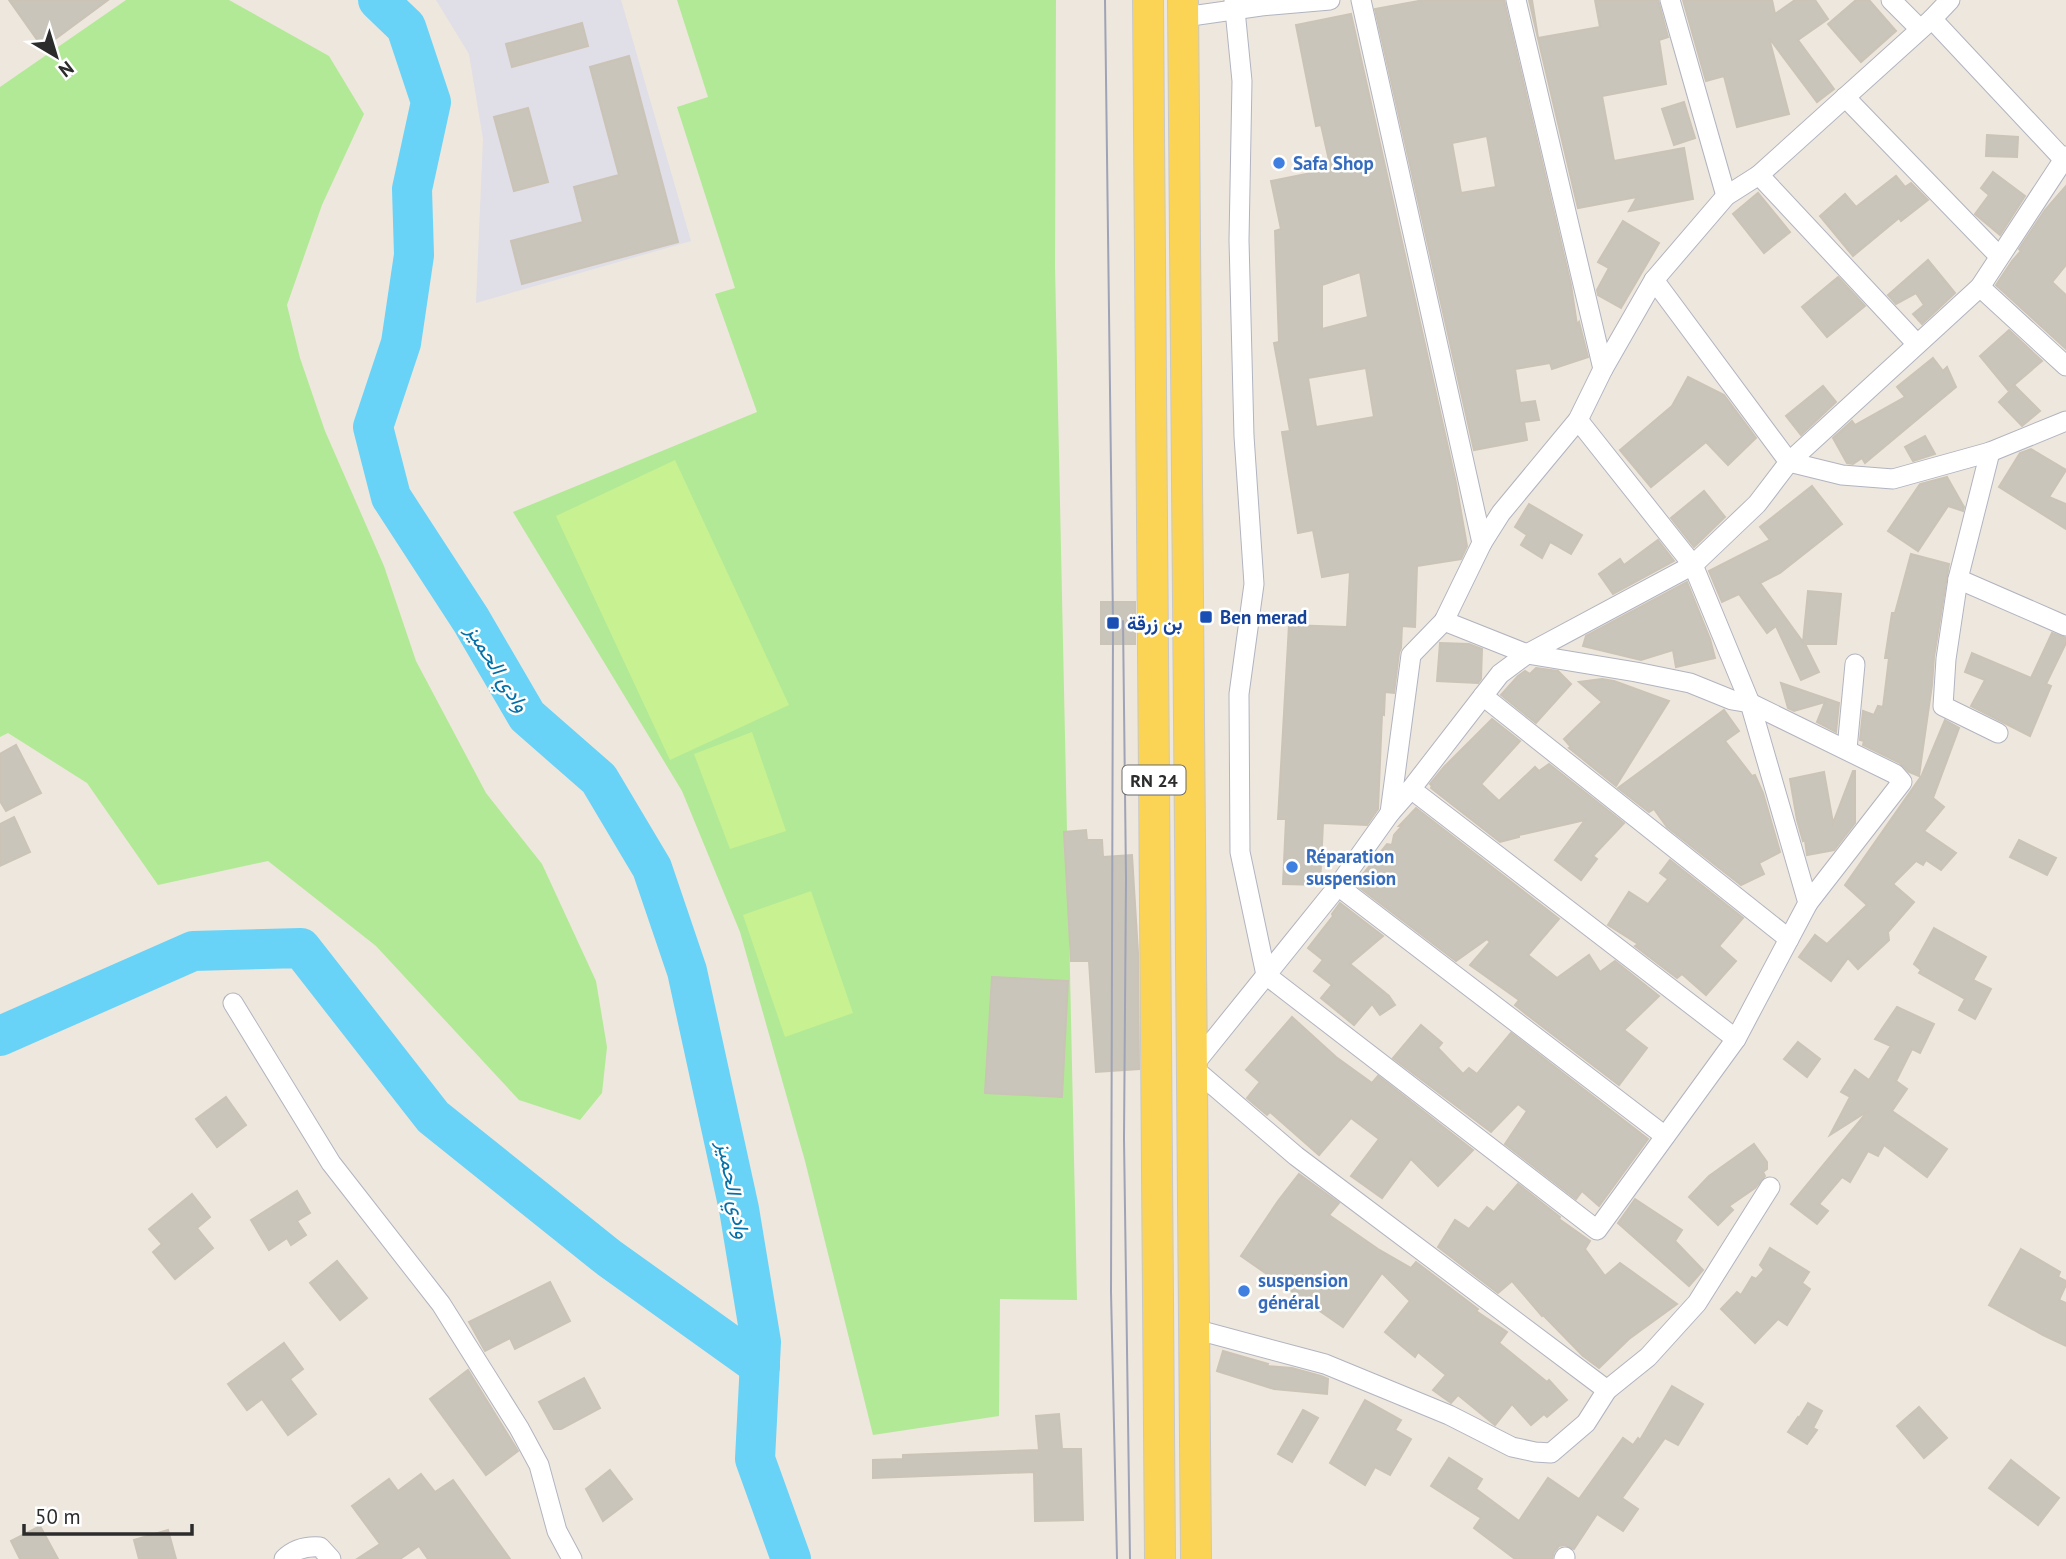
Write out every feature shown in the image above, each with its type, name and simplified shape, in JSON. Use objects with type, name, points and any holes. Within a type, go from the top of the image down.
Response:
[{"type":"main road","name":"RN 24","points":[[1147,0],[1160,1559]]},
{"type":"main road","name":"RN 24","points":[[1184,9],[1196,1559]]},
{"type":"street","points":[[1184,9],[1330,0]]},
{"type":"street","points":[[1361,0],[1482,543]]},
{"type":"street","points":[[1516,0],[1603,369]]},
{"type":"street","points":[[1670,0],[1726,196]]},
{"type":"street","points":[[1607,1390],[1296,1156],[1192,1067],[1338,886],[1390,813],[1500,674],[1527,654],[1693,565],[1757,504],[1789,463],[1980,287],[2065,159],[1926,24],[1891,0]]},
{"type":"street","points":[[1390,813],[1411,655],[1444,621],[1482,543],[1501,513],[1578,420],[1603,369],[1654,280],[1726,196],[1759,175],[1950,0]]},
{"type":"street","points":[[1234,5],[1242,81],[1239,240],[1244,436],[1254,584],[1239,694],[1240,852],[1266,975],[1597,1230],[1736,1039],[1808,903],[1902,782],[1895,774],[1847,749],[1750,703],[1732,700],[1690,683],[1527,654],[1444,621]]},
{"type":"street","points":[[1845,97],[1999,256]]},
{"type":"street","points":[[1759,175],[1917,344]]},
{"type":"street","points":[[1654,280],[1789,463],[1842,475],[1893,479],[1990,452],[2066,421]]},
{"type":"street","points":[[1980,287],[2066,366]]},
{"type":"street","points":[[1578,420],[1693,565],[1750,703],[1808,903]]},
{"type":"street","points":[[1990,452],[1958,579],[1946,659],[1943,706],[1998,733]]},
{"type":"street","points":[[1958,579],[2066,626]]},
{"type":"street","points":[[1847,749],[1855,664]]},
{"type":"street","points":[[1483,696],[1789,939]]},
{"type":"street","points":[[1411,789],[1736,1039]]},
{"type":"street","points":[[1338,886],[1665,1136]]},
{"type":"street","points":[[233,1003],[331,1163],[441,1304],[519,1428],[538,1465],[557,1531],[572,1559]]},
{"type":"street","points":[[1194,1329],[1325,1364],[1448,1415],[1512,1447],[1551,1453],[1586,1423],[1607,1390],[1648,1357],[1697,1303],[1770,1186]]},
{"type":"street","points":[[284,1559],[307,1546],[320,1547],[331,1559]]},
{"type":"shaded area","points":[[436,0],[621,0],[691,241],[476,303],[483,139],[469,54]]},
{"type":"green space","points":[[126,0],[229,0],[329,56],[364,114],[322,205],[287,305],[300,358],[325,431],[384,566],[416,661],[486,793],[542,864],[596,981],[607,1047],[602,1093],[580,1120],[519,1100],[376,946],[268,861],[158,885],[87,783],[8,733],[0,737],[0,87]]},
{"type":"green space","points":[[677,0],[1056,0],[1055,268],[1077,1300],[1000,1299],[999,1416],[873,1435],[805,1161],[740,932],[682,791],[513,512],[757,412],[715,294],[735,288],[677,107],[708,97]]},
{"type":"green space","points":[[675,460],[789,705],[670,760],[556,516]]},
{"type":"green space","points":[[752,732],[786,831],[730,849],[694,754]]},
{"type":"green space","points":[[811,891],[853,1013],[785,1037],[743,915]]},
{"type":"building","points":[[9,0],[108,0],[43,48]]},
{"type":"building","points":[[1424,0],[1504,0],[1571,285],[1577,325],[1579,322],[1588,357],[1552,369],[1550,363],[1515,369],[1520,403],[1535,401],[1539,420],[1524,422],[1527,440],[1474,450],[1375,9]],"holes":[[[1487,136],[1496,187],[1461,193],[1452,143]]]},
{"type":"building","points":[[1529,0],[1532,0],[1538,38],[1600,27],[1595,0],[1658,0],[1668,37],[1659,40],[1666,84],[1602,96],[1614,161],[1684,148],[1693,199],[1629,211],[1637,197],[1578,208]]},
{"type":"building","points":[[1683,0],[1772,0],[1775,14],[1795,0],[1815,0],[1828,19],[1798,40],[1834,89],[1817,102],[1769,38],[1789,114],[1737,127],[1724,76],[1706,81]]},
{"type":"building","points":[[1856,0],[1869,0],[1896,31],[1861,62],[1828,24]]},
{"type":"building","points":[[1351,14],[1456,483],[1467,546],[1461,559],[1417,566],[1415,627],[1402,626],[1394,693],[1385,692],[1378,809],[1367,825],[1323,823],[1320,885],[1283,884],[1286,819],[1278,819],[1289,625],[1347,627],[1350,572],[1322,577],[1313,530],[1298,533],[1282,432],[1290,431],[1274,343],[1279,342],[1275,231],[1281,229],[1271,181],[1331,169],[1321,125],[1316,126],[1296,25]],"holes":[[[1360,272],[1368,317],[1322,329],[1322,285]],[[1366,368],[1374,417],[1316,427],[1308,378]]]},
{"type":"building","points":[[582,23],[588,46],[512,67],[506,44]]},
{"type":"building","points":[[629,56],[678,242],[522,284],[511,241],[583,222],[574,187],[619,175],[590,67]]},
{"type":"building","points":[[1684,102],[1695,138],[1674,145],[1662,109]]},
{"type":"building","points":[[528,108],[548,182],[514,191],[494,117]]},
{"type":"building","points":[[1987,135],[2018,137],[2017,157],[1986,156]]},
{"type":"building","points":[[1993,172],[2025,196],[2000,235],[1975,214],[1989,195],[1981,188]]},
{"type":"building","points":[[1896,176],[1905,187],[1911,183],[1928,200],[1901,221],[1899,218],[1853,256],[1820,216],[1845,194],[1856,207]]},
{"type":"building","points":[[2066,186],[2066,265],[2052,282],[2066,295],[2066,349],[1996,285],[2021,251],[2019,249],[2045,210]]},
{"type":"building","points":[[1758,193],[1790,232],[1764,253],[1733,214]]},
{"type":"building","points":[[1623,221],[1659,243],[1621,308],[1598,295],[1597,290],[1609,268],[1598,262]]},
{"type":"building","points":[[1928,260],[1955,293],[1922,324],[1913,314],[1924,305],[1916,293],[1896,304],[1888,295]]},
{"type":"building","points":[[1838,277],[1865,306],[1827,337],[1802,307]]},
{"type":"building","points":[[2009,330],[2042,361],[2008,390],[1980,356]]},
{"type":"building","points":[[1933,358],[1943,371],[1947,367],[1956,387],[1865,463],[1862,458],[1853,464],[1847,463],[1833,438],[1852,421],[1855,425],[1905,397],[1897,387]]},
{"type":"building","points":[[1688,377],[1724,395],[1756,438],[1728,465],[1706,442],[1651,487],[1620,450],[1672,406]]},
{"type":"building","points":[[1823,386],[1836,402],[1801,435],[1786,416]]},
{"type":"building","points":[[2015,386],[2040,411],[2022,426],[1999,402]]},
{"type":"building","points":[[1925,436],[1935,454],[1913,461],[1905,447]]},
{"type":"building","points":[[2031,449],[2066,470],[2049,497],[2066,504],[2066,529],[1999,487],[2020,453]]},
{"type":"building","points":[[1947,477],[1964,507],[1963,511],[1948,506],[1918,551],[1888,531],[1920,484]]},
{"type":"building","points":[[1812,486],[1842,524],[1780,573],[1760,583],[1803,642],[1808,591],[1841,594],[1836,644],[1805,644],[1819,672],[1801,680],[1776,626],[1767,633],[1739,594],[1722,602],[1709,571],[1770,540],[1760,527]]},
{"type":"building","points":[[1704,491],[1725,517],[1694,547],[1671,518]]},
{"type":"building","points":[[1529,504],[1582,535],[1571,554],[1550,542],[1542,558],[1521,545],[1527,535],[1515,527]]},
{"type":"building","points":[[1658,540],[1674,561],[1613,594],[1599,574],[1620,559],[1624,565]]},
{"type":"building","points":[[1911,554],[1949,564],[1919,776],[1909,772],[1900,763],[1863,745],[1864,741],[1860,740],[1863,711],[1874,715],[1878,706],[1883,707],[1889,658],[1885,658],[1892,613],[1895,613]]},
{"type":"building","points":[[1687,582],[1715,658],[1676,667],[1673,650],[1641,660],[1583,646],[1586,636]]},
{"type":"building","points":[[1101,602],[1135,602],[1135,644],[1101,644]]},
{"type":"building","points":[[2052,633],[2066,638],[2066,643],[2046,684],[2051,686],[2030,736],[1971,706],[1985,680],[1965,672],[1972,653],[2031,678]]},
{"type":"building","points":[[1440,643],[1469,644],[1482,649],[1481,679],[1478,683],[1437,681]]},
{"type":"building","points":[[1536,668],[1558,671],[1571,684],[1536,723],[1501,695],[1518,676],[1525,671],[1530,674]]},
{"type":"building","points":[[1602,679],[1669,701],[1616,786],[1569,748],[1571,747],[1564,739],[1602,702],[1579,682]]},
{"type":"building","points":[[1781,683],[1839,703],[1836,732],[1817,722],[1825,702],[1794,711],[1788,708]]},
{"type":"building","points":[[1724,710],[1739,731],[1725,741],[1752,776],[1755,775],[1780,852],[1759,863],[1764,874],[1741,885],[1667,827],[1654,809],[1649,812],[1618,788]]},
{"type":"building","points":[[1492,719],[1520,741],[1481,784],[1499,801],[1535,767],[1539,771],[1549,764],[1624,823],[1593,856],[1597,859],[1581,880],[1555,860],[1585,820],[1500,842],[1431,788],[1430,784],[1444,767]]},
{"type":"building","points":[[1945,720],[1959,728],[1933,798],[1944,807],[1924,831],[1956,853],[1941,870],[1926,860],[1923,865],[1916,861],[1893,884],[1914,902],[1888,932],[1889,940],[1858,969],[1848,958],[1831,981],[1799,957],[1815,935],[1827,944],[1867,905],[1845,885],[1922,775]]},
{"type":"building","points":[[16,745],[41,793],[6,811],[0,801],[0,754]]},
{"type":"building","points":[[1853,771],[1855,823],[1834,850],[1807,855],[1805,840],[1803,841],[1797,820],[1790,779],[1824,772],[1833,823]]},
{"type":"building","points":[[1416,808],[1559,919],[1528,955],[1557,978],[1589,955],[1600,972],[1615,961],[1659,996],[1624,1030],[1647,1048],[1619,1085],[1515,1005],[1519,1000],[1470,965],[1490,942],[1487,939],[1456,961],[1355,884],[1387,844],[1392,845],[1394,835],[1402,826],[1399,826]]},
{"type":"building","points":[[14,817],[30,852],[0,866],[0,824]]},
{"type":"building","points":[[1086,830],[1087,840],[1102,840],[1103,857],[1132,855],[1138,953],[1139,1069],[1096,1072],[1089,961],[1071,961],[1064,832]]},
{"type":"building","points":[[2019,840],[2056,858],[2047,875],[2010,857]]},
{"type":"building","points":[[1670,860],[1743,918],[1719,946],[1736,961],[1706,995],[1682,974],[1677,978],[1635,946],[1638,944],[1608,925],[1629,892],[1648,904],[1668,879],[1660,873]]},
{"type":"building","points":[[1340,903],[1383,936],[1350,964],[1389,996],[1395,1005],[1380,1015],[1372,1004],[1354,1025],[1321,998],[1332,985],[1314,971],[1323,960],[1308,948]]},
{"type":"building","points":[[1934,928],[1986,957],[1973,980],[1991,989],[1975,1019],[1959,1010],[1965,999],[1919,973],[1921,970],[1914,964]]},
{"type":"building","points":[[992,977],[1068,981],[1062,1097],[985,1093]]},
{"type":"building","points":[[1897,1007],[1934,1024],[1920,1053],[1912,1049],[1896,1081],[1907,1089],[1892,1111],[1947,1149],[1927,1177],[1884,1145],[1878,1156],[1868,1151],[1850,1182],[1842,1177],[1819,1204],[1828,1211],[1817,1224],[1791,1204],[1868,1111],[1830,1135],[1850,1097],[1841,1092],[1855,1070],[1869,1080],[1891,1046],[1875,1039]]},
{"type":"building","points":[[1292,1017],[1336,1057],[1372,1083],[1378,1076],[1473,1150],[1438,1186],[1411,1159],[1382,1198],[1351,1176],[1379,1139],[1351,1118],[1319,1155],[1270,1112],[1267,1115],[1247,1098],[1260,1082],[1246,1070]]},
{"type":"building","points":[[1421,1025],[1442,1043],[1438,1048],[1463,1074],[1469,1068],[1477,1074],[1511,1033],[1648,1139],[1599,1206],[1582,1191],[1576,1199],[1505,1144],[1527,1111],[1518,1104],[1491,1132],[1393,1058]]},
{"type":"building","points":[[1798,1042],[1820,1059],[1807,1077],[1784,1059]]},
{"type":"building","points":[[226,1097],[246,1125],[217,1147],[196,1119]]},
{"type":"building","points":[[1754,1144],[1767,1162],[1767,1169],[1763,1172],[1765,1176],[1755,1188],[1729,1206],[1733,1210],[1718,1225],[1689,1197],[1709,1176]]},
{"type":"building","points":[[1299,1174],[1339,1203],[1329,1215],[1411,1268],[1416,1262],[1478,1309],[1476,1311],[1507,1332],[1499,1343],[1547,1382],[1549,1380],[1567,1400],[1547,1417],[1544,1414],[1531,1425],[1512,1404],[1495,1425],[1458,1395],[1451,1403],[1433,1390],[1446,1375],[1418,1352],[1415,1357],[1385,1332],[1410,1301],[1382,1273],[1343,1327],[1241,1256]]},
{"type":"building","points":[[1518,1184],[1590,1241],[1585,1249],[1605,1276],[1620,1263],[1677,1304],[1629,1339],[1599,1368],[1542,1316],[1512,1281],[1498,1293],[1438,1247],[1455,1220],[1469,1229],[1487,1207],[1494,1212]]},
{"type":"building","points":[[297,1191],[310,1213],[297,1221],[306,1235],[291,1245],[287,1238],[269,1250],[251,1220]]},
{"type":"building","points":[[192,1194],[210,1217],[197,1228],[213,1248],[175,1279],[153,1252],[162,1244],[149,1229]]},
{"type":"building","points":[[1635,1199],[1682,1230],[1675,1241],[1703,1270],[1689,1286],[1618,1223]]},
{"type":"building","points":[[1770,1248],[1809,1272],[1802,1283],[1810,1289],[1787,1325],[1778,1319],[1755,1343],[1721,1309],[1737,1292],[1741,1295],[1752,1277],[1756,1279],[1764,1270],[1760,1265]]},
{"type":"building","points":[[2021,1249],[2060,1272],[2058,1277],[2066,1281],[2059,1300],[2066,1303],[2066,1346],[1989,1305]]},
{"type":"building","points":[[337,1261],[367,1298],[340,1320],[310,1283]]},
{"type":"building","points":[[550,1282],[570,1321],[515,1349],[510,1338],[485,1351],[469,1322]]},
{"type":"building","points":[[284,1343],[303,1369],[290,1379],[316,1414],[288,1435],[262,1399],[247,1410],[228,1384]]},
{"type":"building","points":[[1223,1351],[1268,1364],[1267,1366],[1292,1368],[1321,1376],[1328,1379],[1327,1394],[1274,1389],[1217,1371]]},
{"type":"building","points":[[468,1370],[518,1451],[486,1475],[430,1399]]},
{"type":"building","points":[[584,1378],[600,1408],[561,1429],[554,1429],[539,1402]]},
{"type":"building","points":[[1672,1386],[1703,1404],[1678,1445],[1665,1438],[1622,1498],[1638,1509],[1623,1531],[1597,1514],[1574,1549],[1565,1545],[1559,1546],[1552,1559],[1515,1559],[1474,1528],[1481,1518],[1431,1486],[1449,1458],[1482,1479],[1476,1489],[1519,1521],[1548,1478],[1579,1499],[1623,1438],[1633,1445],[1638,1438],[1640,1440]]},
{"type":"building","points":[[1365,1400],[1401,1420],[1395,1430],[1411,1439],[1390,1475],[1375,1467],[1365,1485],[1330,1463]]},
{"type":"building","points":[[1808,1403],[1822,1411],[1813,1428],[1817,1430],[1807,1444],[1788,1432]]},
{"type":"building","points":[[1919,1407],[1947,1438],[1924,1458],[1897,1426]]},
{"type":"building","points":[[1303,1410],[1318,1418],[1292,1462],[1278,1454]]},
{"type":"building","points":[[1059,1414],[1062,1449],[1081,1449],[1083,1520],[1035,1521],[1034,1472],[873,1478],[873,1460],[903,1459],[903,1455],[1039,1450],[1036,1416]]},
{"type":"building","points":[[2011,1460],[2059,1498],[2038,1525],[1989,1488]]},
{"type":"building","points":[[610,1470],[632,1499],[603,1521],[586,1489]]},
{"type":"building","points":[[421,1474],[435,1492],[453,1480],[510,1559],[428,1559],[419,1546],[400,1559],[357,1559],[380,1544],[352,1506],[389,1479],[398,1491]]},
{"type":"building","points":[[40,1526],[58,1559],[20,1559],[11,1541]]},
{"type":"building","points":[[168,1530],[176,1559],[139,1559],[134,1540]]},
{"type":"waterway","name":"وادي الحميز","points":[[378,0],[406,27],[431,102],[412,189],[414,255],[401,343],[373,427],[391,497],[471,620],[527,716],[599,779],[652,868],[687,971],[739,1209],[761,1342],[755,1459],[791,1559]]},
{"type":"waterway","name":"وادي الحميز","points":[[0,1036],[193,951],[301,948],[433,1117],[609,1258],[760,1366]]},
{"type":"tram line","points":[[1105,0],[1113,623],[1111,1292],[1117,1559]]},
{"type":"tram line","points":[[1123,621],[1126,878],[1124,1139],[1130,1559]]},
{"type":"place","name":"Safa Shop","points":[[1279,163]]},
{"type":"place","name":"Ben merad","points":[[1206,617]]},
{"type":"place","name":"بن زرقة","points":[[1113,623]]},
{"type":"place","name":"Réparation suspension","points":[[1292,867]]},
{"type":"place","name":"suspension général","points":[[1244,1291]]}]
